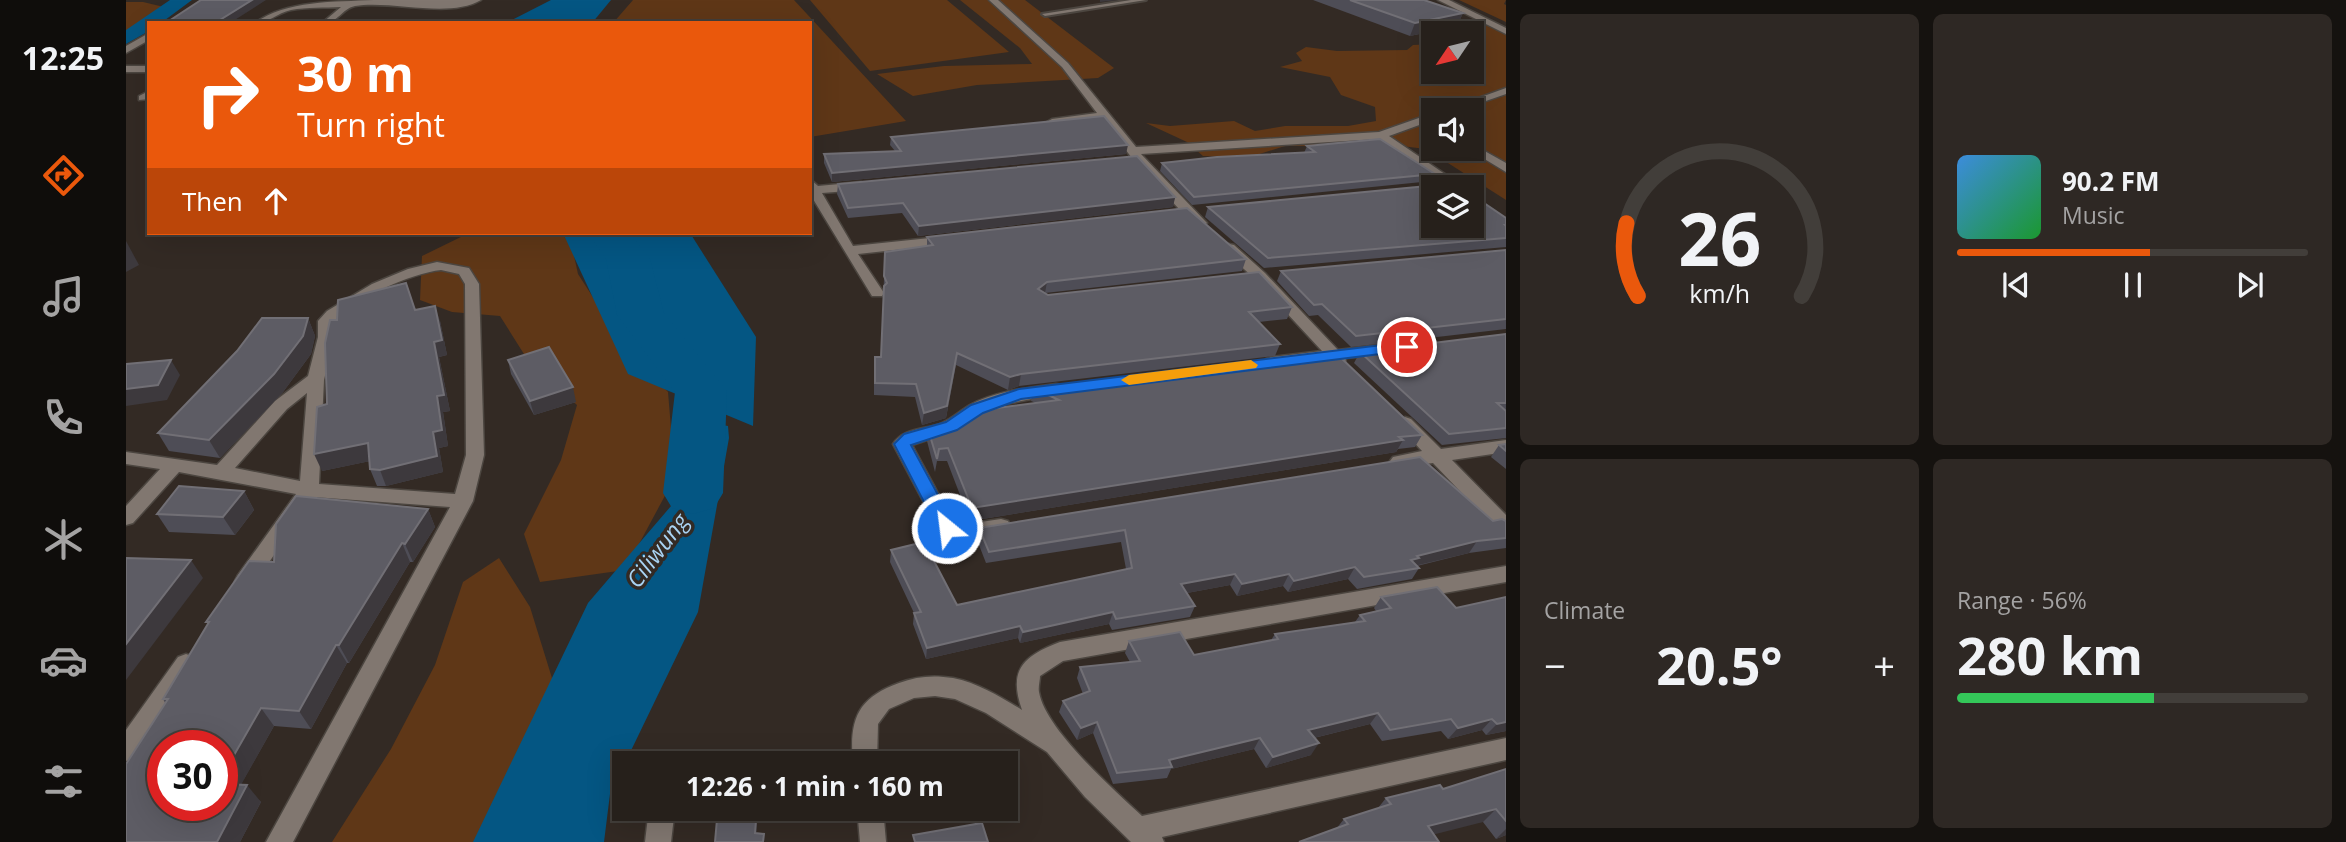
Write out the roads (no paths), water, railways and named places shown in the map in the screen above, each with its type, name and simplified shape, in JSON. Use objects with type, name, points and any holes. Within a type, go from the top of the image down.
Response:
[{"type":"street","points":[[261,21],[278,11],[294,7],[374,3],[458,4],[477,0]]},
{"type":"street","points":[[993,0],[1065,65],[1132,157],[1214,235],[1266,275],[1333,355],[1352,373]]},
{"type":"street","points":[[1442,0],[1506,31]]},
{"type":"street","points":[[329,21],[355,4]]},
{"type":"street","points":[[126,50],[147,37]]},
{"type":"street","points":[[126,69],[147,69]]},
{"type":"street","points":[[1484,98],[1506,91]]},
{"type":"street","points":[[1036,124],[1104,115]]},
{"type":"street","points":[[1132,157],[1380,135],[1421,120]]},
{"type":"street","points":[[1380,135],[1435,175]]},
{"type":"street","points":[[1484,154],[1506,168]]},
{"type":"street","points":[[869,185],[813,186],[849,251],[877,293]]},
{"type":"street","points":[[849,251],[958,239]]},
{"type":"street","points":[[229,603],[309,490],[316,395],[313,380],[327,335],[326,323],[349,302],[412,271],[436,265],[464,271],[472,284],[475,455],[463,501],[279,842]]},
{"type":"street","points":[[1233,279],[1266,275]]},
{"type":"street","points":[[1251,365],[1426,345]]},
{"type":"street","points":[[221,472],[281,405],[313,380]]},
{"type":"street","points":[[1013,524],[952,532],[947,528],[902,444],[910,438],[951,426],[977,409],[1007,398],[1074,387]]},
{"type":"street","points":[[1390,409],[1506,527]]},
{"type":"street","points":[[1383,464],[1506,446]]},
{"type":"street","points":[[126,458],[221,472],[309,490],[463,501]]},
{"type":"street","points":[[126,518],[175,465]]},
{"type":"street","points":[[1506,574],[1060,652],[1044,659],[1030,671],[1026,685],[1037,716],[1072,766],[1144,836],[1506,749]]},
{"type":"street","points":[[126,750],[198,648]]},
{"type":"street","points":[[864,751],[862,732],[868,713],[884,699],[923,684],[947,685],[972,694],[1057,746]]},
{"type":"street","points":[[658,842],[660,821]]},
{"type":"street","points":[[871,821],[873,842]]},
{"type":"lane","points":[[1045,14],[1143,0]]},
{"type":"water","points":[[170,0],[192,0],[164,21],[147,21],[147,32],[126,44],[126,30]]},
{"type":"water","points":[[551,0],[611,0],[594,21],[510,21]]},
{"type":"water","points":[[564,235],[691,235],[756,337],[753,426],[628,374]]},
{"type":"water","points":[[684,418],[728,426],[729,438],[698,612],[631,751],[612,751],[612,790],[604,842],[473,842],[588,603],[683,492]]},
{"type":"waterway","name":"Ciliwung","points":[[610,235],[628,259],[641,315],[701,391],[693,493]]}]
